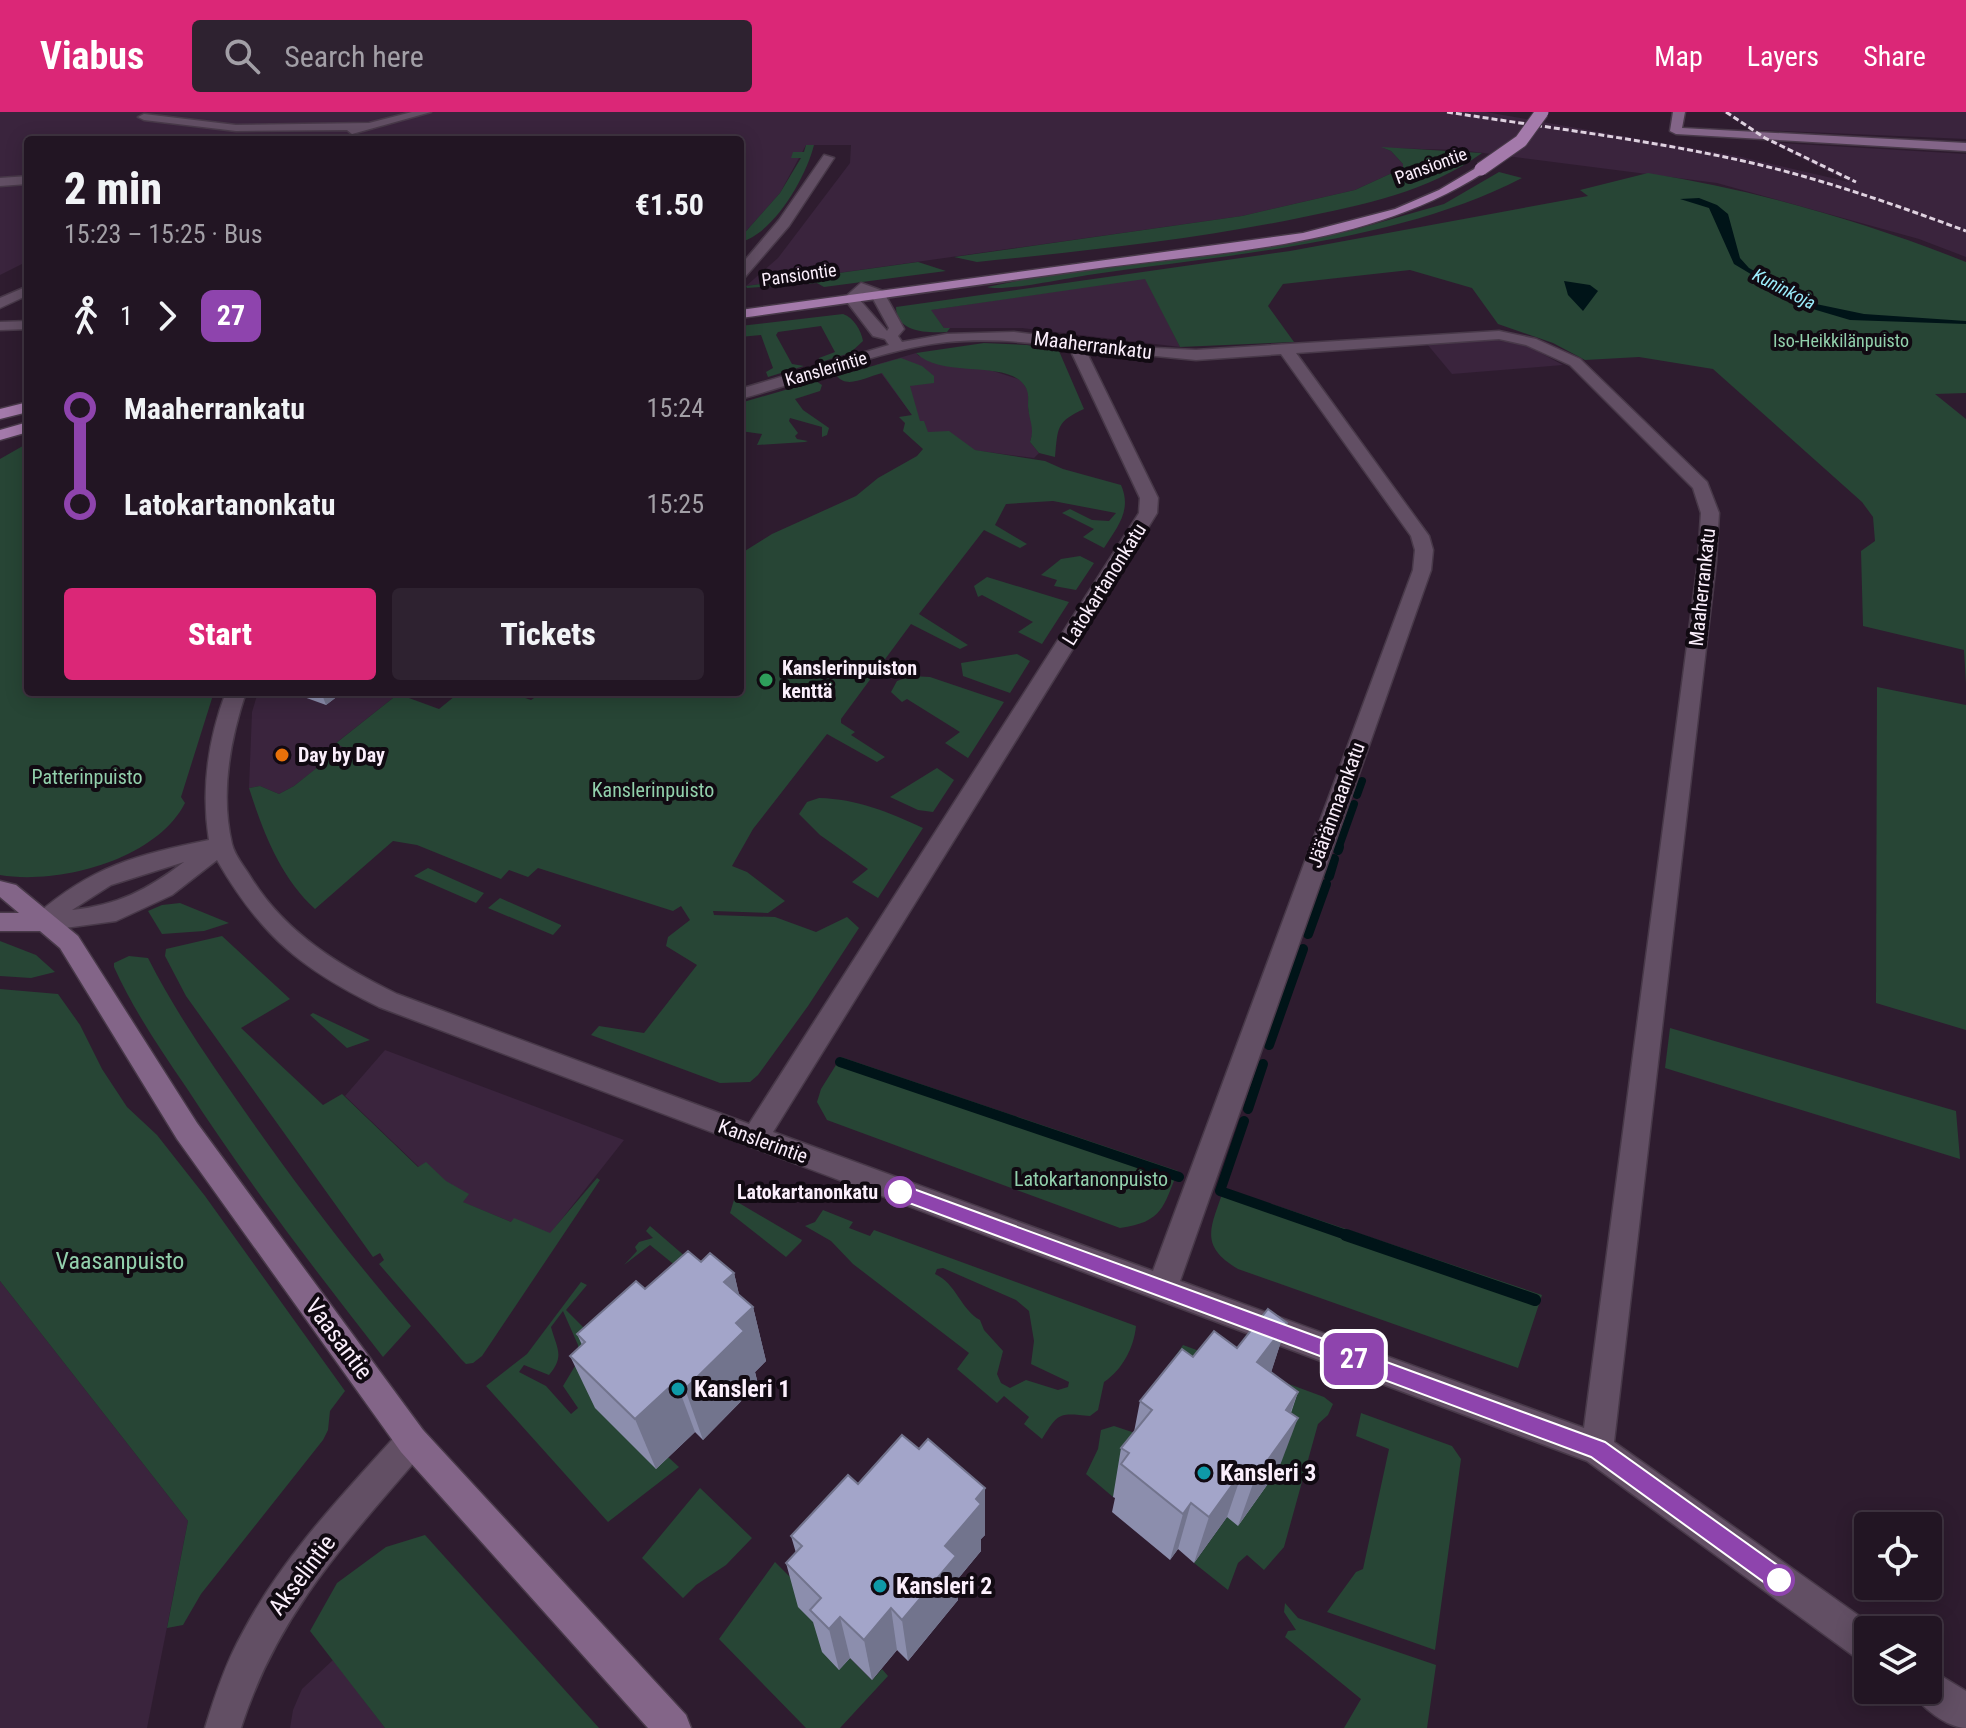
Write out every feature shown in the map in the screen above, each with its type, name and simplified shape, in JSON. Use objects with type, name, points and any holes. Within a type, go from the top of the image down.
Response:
[{"type":"main road","points":[[1481,169],[1521,141],[1542,112]]},
{"type":"main road","name":"Pansiontie","points":[[744,313],[856,292],[1318,222],[1376,207],[1481,169]]},
{"type":"main road","name":"Pansiontie","points":[[744,304],[856,292],[878,294],[1331,231],[1427,203],[1454,189],[1481,169]]},
{"type":"main road","points":[[0,414],[24,408]]},
{"type":"main road","points":[[0,435],[24,428]]},
{"type":"street","points":[[336,136],[425,112]]},
{"type":"street","points":[[1679,112],[1676,131],[1966,147]]},
{"type":"street","points":[[144,117],[236,128],[367,126]]},
{"type":"street","points":[[744,269],[784,223],[828,158]]},
{"type":"street","points":[[0,182],[24,180]]},
{"type":"street","points":[[0,289],[24,277]]},
{"type":"street","points":[[0,304],[24,292]]},
{"type":"street","name":"Kanslerintie","points":[[856,292],[878,333],[894,341]]},
{"type":"street","name":"Kanslerintie","points":[[878,294],[897,329],[894,341]]},
{"type":"street","points":[[0,326],[24,325]]},
{"type":"street","name":"Maaherrankatu","points":[[894,341],[983,335],[1074,342],[1164,354],[1286,350],[1490,335],[1518,338],[1575,362],[1701,486],[1708,503],[1707,562],[1597,1449]]},
{"type":"street","name":"Kanslerintie","points":[[744,393],[894,341]]},
{"type":"street","name":"Latokartanonkatu","points":[[755,1138],[1148,513],[1149,498],[1074,342]]},
{"type":"street","name":"Jääränmaankatu","points":[[1162,1288],[1422,570],[1424,550],[1420,536],[1286,350]]},
{"type":"street","name":"Kanslerintie","points":[[235,696],[222,740],[216,787],[221,845],[245,892],[278,928],[306,955],[367,993],[1597,1449],[1854,1634]]},
{"type":"street","points":[[43,922],[85,887],[118,872],[142,863],[221,845]]},
{"type":"street","points":[[0,922],[43,922],[108,915],[164,889],[221,845]]},
{"type":"street","name":"Vaasantie","points":[[0,889],[8,891],[69,942],[187,1131],[412,1441],[673,1728]]},
{"type":"street","name":"Akselintie","points":[[223,1728],[242,1666],[257,1636],[298,1575],[412,1441]]},
{"type":"street","points":[[1942,1696],[1966,1713]]},
{"type":"shaded area","points":[[0,112],[1486,112],[1737,156],[1849,182],[1781,148],[1722,112],[1966,112],[1966,139],[1759,130],[1780,143],[1966,154],[1966,257],[1919,239],[1717,183],[1460,150],[1384,148],[1391,151],[1403,168],[1355,190],[1242,216],[746,286],[778,258],[850,163],[851,145],[806,145],[780,193],[744,234],[744,136],[24,136],[24,263],[0,275]]},
{"type":"shaded area","points":[[1146,278],[1180,347],[1022,328],[944,328],[930,310]]},
{"type":"shaded area","points":[[1488,339],[1526,345],[1563,365],[1452,374],[1427,344]]},
{"type":"shaded area","points":[[916,353],[1021,380],[1028,391],[1028,409],[1034,428],[1030,442],[1039,453],[1034,458],[927,444],[912,415],[875,365]]},
{"type":"shaded area","points":[[257,696],[395,696],[336,743],[344,747],[279,794],[260,786],[249,788],[252,712]]},
{"type":"shaded area","points":[[385,1050],[624,1140],[550,1234],[511,1222],[462,1202],[419,1167],[345,1096]]},
{"type":"shaded area","points":[[0,1281],[188,1521],[147,1728],[0,1728]]},
{"type":"shaded area","points":[[333,1660],[385,1728],[290,1728],[293,1710],[302,1689]]},
{"type":"green space","points":[[806,145],[814,145],[804,173],[787,202],[765,228],[744,240],[744,234],[780,193],[801,158],[791,158],[793,152],[804,152]]},
{"type":"green space","points":[[1381,147],[1482,153],[1440,178],[1417,187],[1371,202],[1299,218],[1219,233],[1098,249],[977,262],[954,257],[1242,216],[1355,190],[1403,168],[1391,151]]},
{"type":"green space","points":[[1499,172],[1522,178],[1474,200],[1369,231],[1258,252],[1023,286],[987,287],[1350,231],[1444,204]]},
{"type":"green space","name":"Iso-Heikkilänpuisto","points":[[1648,173],[1729,188],[1810,209],[1966,262],[1966,393],[1935,394],[1966,419],[1966,684],[1964,650],[1863,626],[1861,551],[1875,541],[1873,517],[1862,502],[1713,369],[1639,357],[1585,360],[1553,343],[1498,324],[1472,288],[1410,270],[1283,284],[1268,306],[1294,342],[1180,347],[1145,279],[931,310],[944,328],[950,328],[947,332],[914,330],[897,316],[896,307],[1290,251],[1588,196],[1580,190]]},
{"type":"green space","points":[[918,262],[946,271],[824,287],[817,283],[746,286]]},
{"type":"green space","points":[[843,314],[856,325],[863,341],[850,353],[821,362],[819,358],[835,352],[821,326],[778,332],[776,335],[792,364],[804,366],[768,377],[766,372],[773,368],[761,335],[744,337],[744,326]]},
{"type":"green space","points":[[984,343],[1027,345],[1059,351],[1084,409],[1063,422],[1055,457],[1039,453],[1030,442],[1032,428],[1028,392],[1018,379],[992,371],[942,366],[916,353]]},
{"type":"green space","name":"Kanslerinpuisto","points":[[901,358],[922,366],[934,376],[934,383],[910,386],[920,421],[924,421],[928,432],[949,431],[975,450],[1045,461],[1121,485],[1125,502],[1118,525],[1104,548],[1083,537],[1094,529],[1062,513],[1070,509],[1092,520],[1109,521],[1116,513],[1053,501],[1006,504],[995,525],[1027,544],[1020,548],[984,530],[919,614],[968,645],[960,649],[911,624],[841,719],[841,723],[855,732],[851,735],[885,757],[877,762],[827,734],[753,829],[732,866],[747,872],[785,901],[768,913],[713,911],[714,915],[775,917],[816,932],[847,917],[859,928],[758,1075],[750,1082],[720,1083],[591,1035],[599,1026],[644,1033],[697,965],[666,946],[668,937],[690,920],[681,906],[673,911],[538,868],[528,877],[509,870],[501,879],[417,845],[393,841],[315,909],[282,868],[260,821],[249,788],[260,786],[279,794],[294,786],[343,747],[335,744],[395,696],[439,709],[455,696],[520,696],[531,700],[537,696],[744,696],[744,552],[772,534],[856,496],[923,449],[903,431],[905,423],[899,417],[912,415],[882,373],[851,382],[837,376]]},
{"type":"green space","points":[[816,381],[822,385],[820,391],[795,399],[803,410],[829,428],[827,435],[822,437],[822,427],[790,418],[798,433],[795,436],[797,439],[808,441],[757,445],[762,434],[744,432],[744,402]]},
{"type":"green space","name":"Patterinpuisto","points":[[24,445],[24,696],[213,696],[181,797],[185,803],[171,823],[152,840],[129,853],[76,872],[49,876],[0,875],[0,459]]},
{"type":"green space","points":[[1080,556],[1094,563],[1076,590],[1054,586],[1057,580],[1041,575],[1061,559]]},
{"type":"green space","points":[[987,577],[1069,602],[1042,644],[1018,632],[1033,622],[982,595],[978,597],[974,586]]},
{"type":"green space","points":[[1017,654],[1030,661],[1010,693],[963,676],[961,663]]},
{"type":"green space","points":[[911,676],[930,677],[1004,702],[968,758],[945,743],[960,732],[907,699],[902,702],[891,692],[897,681]]},
{"type":"green space","points":[[1877,687],[1966,705],[1966,1030],[1876,1003]]},
{"type":"green space","points":[[937,768],[954,780],[933,812],[918,810],[890,797]]},
{"type":"green space","points":[[819,798],[872,807],[923,828],[878,898],[852,882],[868,869],[820,835],[799,814],[807,802]]},
{"type":"green space","points":[[428,868],[484,893],[476,903],[414,876]]},
{"type":"green space","points":[[500,898],[561,926],[553,935],[488,908]]},
{"type":"green space","points":[[180,903],[229,923],[204,931],[162,934],[148,911],[162,905]]},
{"type":"green space","points":[[222,936],[290,999],[241,1028],[323,1105],[342,1094],[418,1167],[426,1162],[446,1181],[469,1194],[463,1202],[511,1222],[514,1218],[550,1233],[597,1178],[600,1180],[482,1356],[473,1363],[466,1364],[461,1359],[379,1264],[384,1260],[380,1253],[373,1257],[186,996],[165,956],[166,949]]},
{"type":"green space","points":[[0,941],[36,955],[55,972],[31,978],[0,976]]},
{"type":"green space","points":[[129,956],[148,958],[184,1022],[253,1123],[329,1226],[411,1326],[383,1357],[257,1191],[157,1043],[114,967],[114,963]]},
{"type":"green space","name":"Vaasanpuisto","points":[[0,989],[58,994],[80,1025],[102,1069],[127,1107],[157,1135],[205,1196],[345,1391],[330,1411],[328,1430],[323,1440],[201,1594],[183,1625],[167,1628],[188,1521],[0,1281]]},
{"type":"green space","points":[[313,1013],[370,1040],[347,1048],[310,1015]]},
{"type":"green space","points":[[1670,1028],[1956,1111],[1960,1159],[1665,1068]]},
{"type":"green space","name":"Latokartanonpuisto","points":[[841,1057],[1178,1171],[1160,1211],[1145,1222],[1120,1228],[827,1120],[817,1102],[821,1089]]},
{"type":"green space","points":[[1224,1188],[1542,1295],[1518,1368],[1238,1269],[1217,1252],[1212,1243],[1212,1224]]},
{"type":"green space","points":[[734,1200],[801,1242],[786,1257],[730,1213]]},
{"type":"green space","points":[[823,1210],[853,1222],[849,1228],[870,1236],[874,1230],[1136,1326],[1130,1350],[1122,1365],[1104,1382],[1098,1410],[1090,1416],[1061,1416],[1042,1439],[1024,1424],[1029,1417],[1004,1396],[997,1403],[957,1369],[969,1353],[853,1264],[831,1241],[805,1226],[815,1222]],"holes":[[[943,1268],[1016,1300],[1029,1311],[1034,1341],[1031,1364],[1069,1382],[1068,1387],[1058,1390],[1026,1380],[1010,1388],[1001,1383],[997,1374],[1003,1351],[984,1330],[980,1320],[935,1274],[937,1269]]]},
{"type":"green space","points":[[650,1226],[738,1302],[668,1457],[679,1467],[608,1522],[486,1386],[527,1354],[581,1282],[587,1285],[566,1310],[601,1345],[682,1271],[650,1245],[624,1265],[637,1251],[635,1247],[639,1242],[653,1238],[646,1231]],"holes":[[[563,1311],[578,1345],[578,1361],[563,1386],[578,1408],[571,1414],[546,1386],[519,1372],[524,1365],[549,1375],[558,1357],[551,1327]]]},
{"type":"green space","points":[[1183,1345],[1324,1397],[1333,1404],[1328,1415],[1318,1424],[1284,1547],[1264,1570],[1247,1555],[1238,1563],[1228,1590],[1194,1563],[1268,1460],[1201,1384],[1113,1497],[1086,1474],[1098,1449],[1101,1430],[1114,1426],[1135,1433],[1156,1384]]},
{"type":"green space","points":[[1361,1413],[1452,1446],[1461,1459],[1435,1650],[1327,1612],[1356,1572],[1363,1569],[1389,1449],[1356,1436]]},
{"type":"green space","points":[[700,1488],[752,1538],[726,1565],[683,1598],[642,1558]]},
{"type":"green space","points":[[425,1535],[599,1728],[385,1728],[310,1631],[337,1583],[386,1547]]},
{"type":"green space","points":[[775,1562],[809,1596],[799,1607],[872,1680],[882,1669],[888,1676],[840,1728],[806,1728],[719,1639]]},
{"type":"green space","points":[[1285,1603],[1298,1618],[1436,1665],[1427,1728],[1344,1728],[1361,1699],[1285,1637],[1288,1631],[1296,1630],[1284,1612]]},
{"type":"water","name":"Kuninkoja","points":[[1699,198],[1717,205],[1728,214],[1740,258],[1749,268],[1816,304],[1864,314],[1966,321],[1966,324],[1850,320],[1806,307],[1734,264],[1709,208],[1680,199]]},
{"type":"water","points":[[1564,281],[1590,285],[1598,291],[1583,311],[1568,295]]},
{"type":"building","points":[[688,1251],[701,1262],[710,1253],[734,1273],[724,1282],[753,1307],[736,1323],[744,1331],[685,1389],[676,1381],[635,1419],[570,1356],[585,1342],[577,1334],[636,1281],[645,1289]]},
{"type":"building","points":[[1268,1309],[1287,1323],[1257,1362],[1298,1392],[1286,1410],[1298,1418],[1255,1478],[1243,1470],[1209,1517],[1191,1503],[1183,1514],[1121,1464],[1129,1453],[1121,1448],[1152,1410],[1140,1401],[1182,1349],[1193,1357],[1214,1331],[1237,1348]]},
{"type":"building","points":[[902,1435],[919,1449],[928,1439],[985,1488],[976,1499],[981,1504],[945,1546],[956,1556],[902,1620],[891,1608],[864,1640],[840,1617],[829,1629],[810,1610],[821,1598],[786,1563],[802,1546],[791,1536],[848,1475],[858,1484]]},
{"type":"waterway","points":[[1357,795],[1362,781]]},
{"type":"waterway","points":[[1338,849],[1354,804]]},
{"type":"waterway","points":[[1329,876],[1334,859]]},
{"type":"waterway","points":[[1308,934],[1326,884]]},
{"type":"waterway","points":[[1269,1045],[1303,949]]},
{"type":"waterway","points":[[840,1062],[1179,1177]]},
{"type":"waterway","points":[[1248,1109],[1263,1064]]},
{"type":"waterway","points":[[1244,1121],[1220,1191],[1352,1237]]},
{"type":"waterway","points":[[1346,1235],[1535,1300]]},
{"type":"railway","points":[[1447,112],[1638,141],[1752,163],[1860,194],[1966,231]]},
{"type":"railway","points":[[1726,112],[1765,138],[1856,182]]},
{"type":"bus line","name":"27","points":[[900,1192],[1597,1449],[1779,1580]]},
{"type":"place","name":"Kanslerinpuiston kenttä","points":[[766,680]]},
{"type":"place","name":"Day by Day","points":[[282,755]]},
{"type":"place","name":"Latokartanonkatu","points":[[900,1192]]},
{"type":"place","name":"Kansleri 1","points":[[678,1389]]},
{"type":"place","name":"Kansleri 3","points":[[1204,1473]]},
{"type":"place","name":"Kansleri 2","points":[[880,1586]]}]
